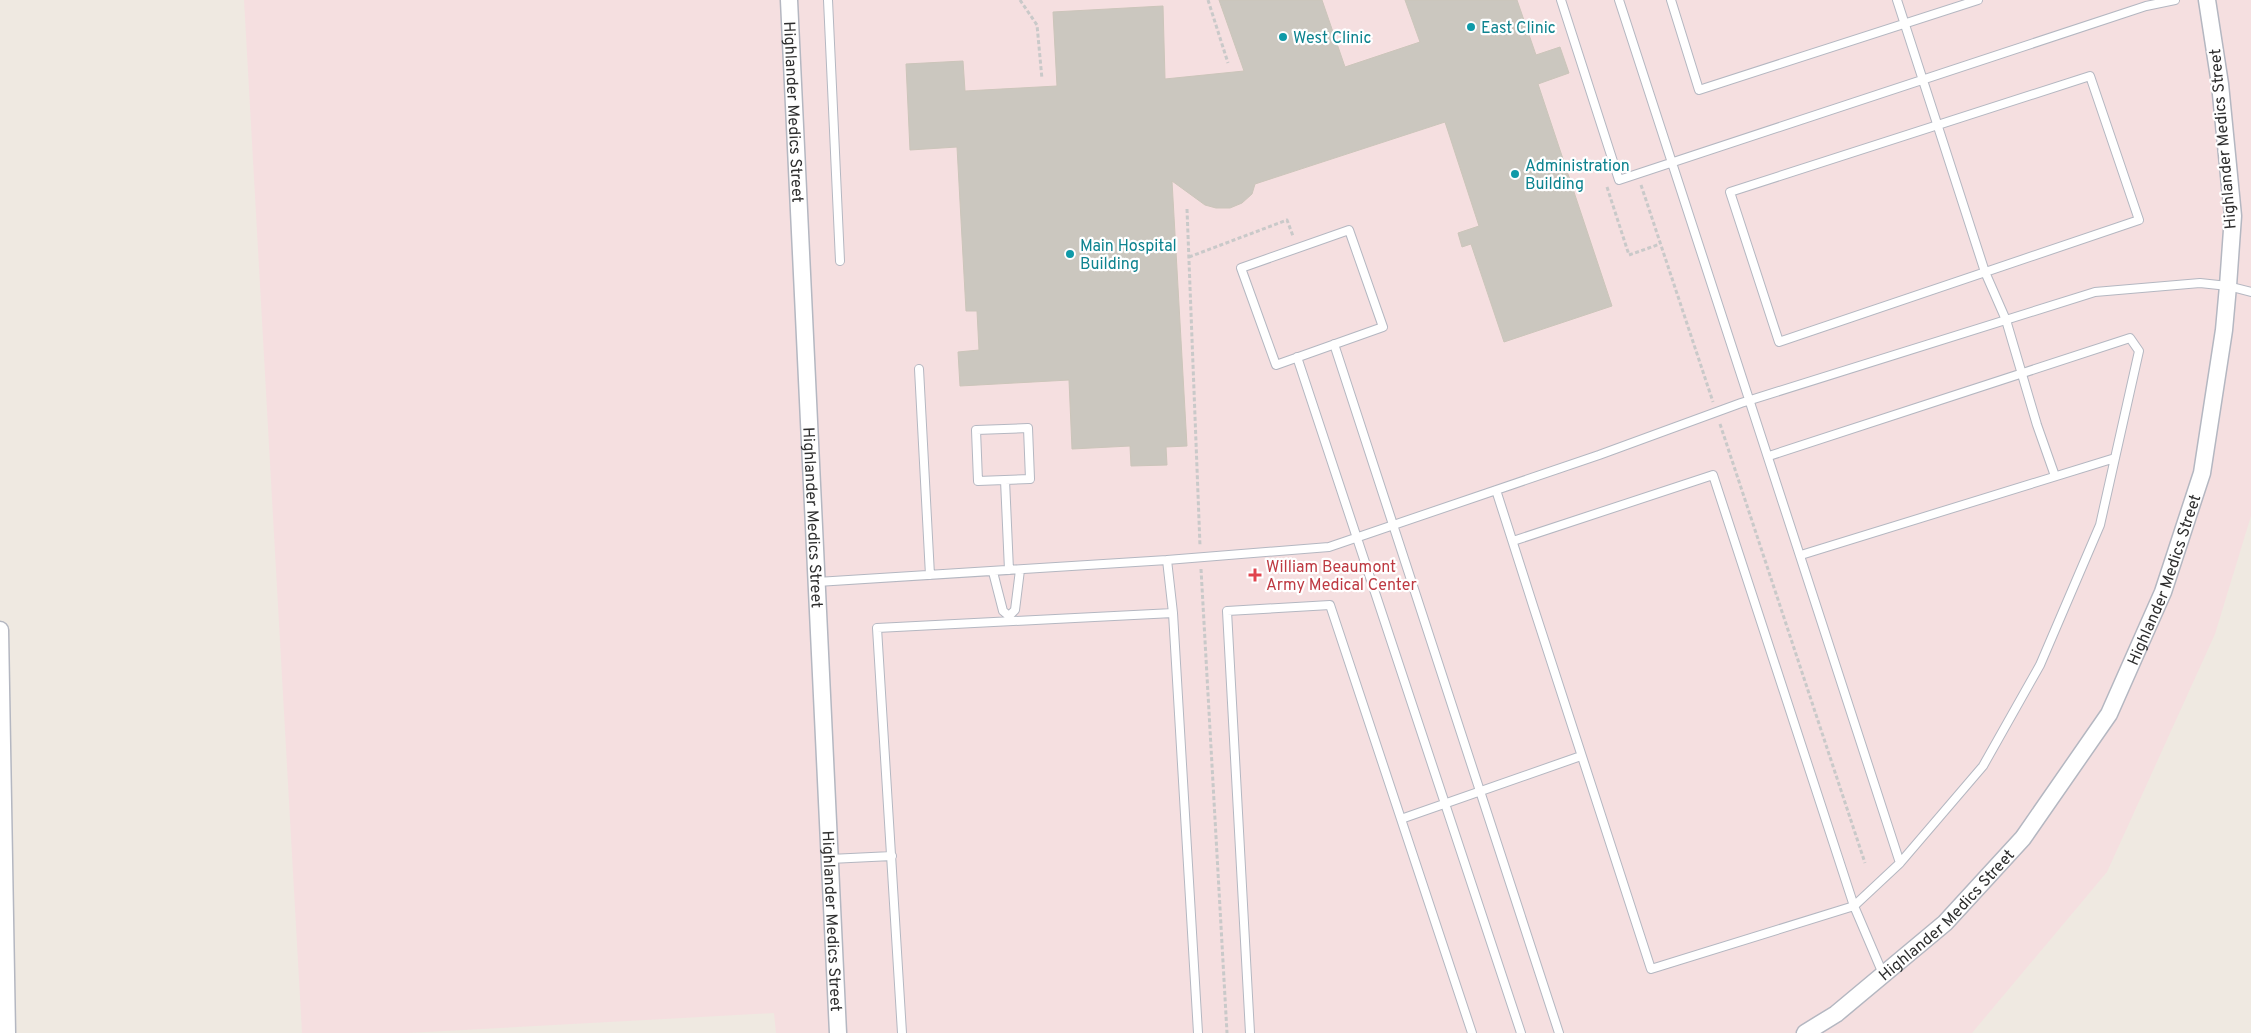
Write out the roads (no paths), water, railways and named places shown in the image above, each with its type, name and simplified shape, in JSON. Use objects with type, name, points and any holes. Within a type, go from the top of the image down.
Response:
[{"type":"street","name":"Highlander Medics Street","points":[[789,0],[838,1033]]},
{"type":"street","name":"Highlander Medics Street","points":[[1805,1033],[1836,1014],[1945,923],[2023,838],[2109,714],[2163,592],[2202,473],[2224,330],[2228,286],[2233,216],[2220,84],[2207,0]]},
{"type":"street","points":[[0,630],[7,1033]]},
{"type":"lane","points":[[828,0],[840,261]]},
{"type":"lane","points":[[1561,0],[1619,180],[2146,6],[2176,0]]},
{"type":"lane","points":[[1620,0],[1900,863]]},
{"type":"lane","points":[[1671,0],[1699,90],[1978,0]]},
{"type":"lane","points":[[1897,0],[1985,272],[2006,320],[2037,425],[2055,476]]},
{"type":"lane","points":[[2090,76],[2140,220],[1779,342],[1730,192],[1938,125],[2090,76]]},
{"type":"lane","points":[[1349,230],[1383,327],[1334,344],[1276,365],[1241,268],[1349,230]]},
{"type":"lane","points":[[817,582],[1201,558],[1330,547],[1599,456],[1751,400],[2095,292],[2200,283],[2228,286],[2251,292]]},
{"type":"lane","points":[[1496,490],[1651,969],[1854,906],[1900,863],[1983,766],[2040,665],[2100,524],[2139,351],[2130,338],[1769,456]]},
{"type":"lane","points":[[1334,344],[1559,1033]]},
{"type":"lane","points":[[1297,357],[1521,1033]]},
{"type":"lane","points":[[920,369],[930,576]]},
{"type":"lane","points":[[1028,428],[1030,479],[1005,480],[978,481],[976,430],[1028,428]]},
{"type":"lane","points":[[1801,555],[2115,458]]},
{"type":"lane","points":[[1513,541],[1713,475],[1854,906],[1883,974]]},
{"type":"lane","points":[[1005,480],[1009,570]]},
{"type":"lane","points":[[1167,560],[1173,613],[1198,1033]]},
{"type":"lane","points":[[1009,618],[1015,610],[1020,570]]},
{"type":"lane","points":[[993,572],[1003,611],[1009,618]]},
{"type":"lane","points":[[1250,1033],[1227,611],[1330,605],[1472,1033]]},
{"type":"lane","points":[[902,1033],[877,628],[1009,618],[1173,613]]},
{"type":"lane","points":[[1401,819],[1445,802],[1581,756]]},
{"type":"lane","points":[[830,859],[892,856]]},
{"type":"place","name":"East Clinic","points":[[1471,27]]},
{"type":"place","name":"West Clinic","points":[[1283,37]]},
{"type":"place","name":"Administration Building","points":[[1515,174]]},
{"type":"place","name":"Main Hospital Building","points":[[1070,254]]},
{"type":"place","name":"William Beaumont Army Medical Center","points":[[1255,575]]}]
